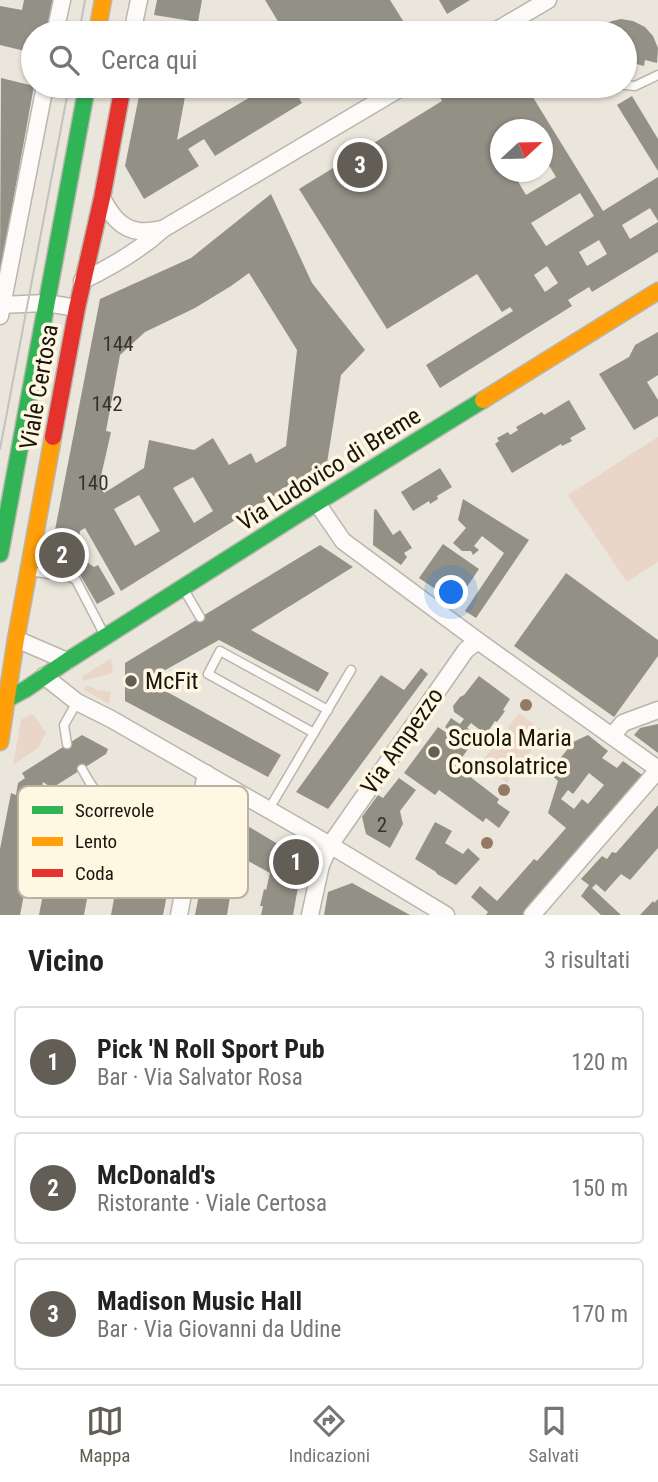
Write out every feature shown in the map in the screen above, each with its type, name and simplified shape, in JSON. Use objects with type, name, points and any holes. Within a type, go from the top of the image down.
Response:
[{"type":"street","points":[[58,21],[62,0]]},
{"type":"street","points":[[99,21],[103,0]]},
{"type":"street","points":[[135,21],[139,0]]},
{"type":"street","points":[[512,21],[548,0]]},
{"type":"street","points":[[43,98],[1,309],[46,303],[77,308]]},
{"type":"street","name":"Viale Certosa","points":[[0,554],[85,98]]},
{"type":"street","name":"Viale Certosa","points":[[0,742],[4,701],[82,281],[102,198],[120,98]]},
{"type":"street","points":[[82,281],[144,246],[163,229],[384,98]]},
{"type":"street","points":[[102,198],[113,216],[125,226],[138,231],[163,229]]},
{"type":"street","name":"Via Ludovico di Breme","points":[[4,701],[658,291]]},
{"type":"street","points":[[317,503],[342,540],[658,769],[532,915]]},
{"type":"street","points":[[16,639],[67,661]]},
{"type":"street","name":"Via Ampezzo","points":[[310,915],[321,864],[330,845],[466,650],[478,640]]},
{"type":"street","points":[[44,676],[77,702],[228,786]]},
{"type":"street","points":[[612,736],[623,723],[658,710]]},
{"type":"street","points":[[203,786],[205,773]]},
{"type":"street","points":[[248,797],[446,915]]},
{"type":"lane","points":[[637,85],[658,75]]},
{"type":"lane","points":[[29,571],[76,580],[106,636]]},
{"type":"lane","points":[[183,588],[200,617]]},
{"type":"lane","points":[[215,642],[220,651],[328,710]]},
{"type":"lane","points":[[220,651],[208,674],[314,733]]},
{"type":"lane","points":[[269,809],[351,670]]},
{"type":"lane","points":[[67,744],[64,725],[77,702]]},
{"type":"lane","points":[[82,769],[91,786]]},
{"type":"shaded area","points":[[658,437],[658,562],[627,582],[568,495]]},
{"type":"shaded area","points":[[111,658],[113,673],[83,681],[82,677]]},
{"type":"shaded area","points":[[87,685],[111,692],[109,704],[83,689]]},
{"type":"shaded area","points":[[519,713],[545,732],[507,783],[481,763]]},
{"type":"shaded area","points":[[30,714],[34,715],[46,733],[38,748],[13,765],[21,720]]},
{"type":"building","points":[[24,0],[53,0],[49,21],[21,21],[21,50],[0,45],[0,6],[22,10]]},
{"type":"building","points":[[157,0],[202,0],[198,21],[154,15]]},
{"type":"building","points":[[265,0],[390,0],[403,21],[278,21]]},
{"type":"building","points":[[439,0],[470,0],[447,14]]},
{"type":"building","points":[[637,23],[653,36],[658,48],[657,63],[645,60],[644,66],[637,64]]},
{"type":"building","points":[[1,78],[21,83],[21,98],[32,98],[0,267]]},
{"type":"building","points":[[139,98],[185,98],[177,140],[249,98],[299,98],[302,103],[215,156],[204,139],[188,149],[199,166],[144,199],[125,166]]},
{"type":"building","points":[[440,98],[533,98],[546,119],[490,119],[490,182],[518,182],[526,195],[548,182],[553,182],[556,177],[553,172],[553,130],[603,211],[658,177],[658,221],[650,208],[622,225],[630,239],[658,222],[658,252],[592,292],[589,287],[568,300],[572,306],[440,388],[426,365],[513,311],[510,307],[502,312],[477,274],[387,329],[299,189],[442,101]],"holes":[[[580,193],[594,216],[546,246],[531,223]],[[599,240],[607,254],[587,266],[579,252]],[[547,266],[558,283],[545,292],[534,275]]]},
{"type":"building","points":[[633,98],[658,139],[658,171],[617,105]]},
{"type":"building","points":[[271,194],[312,283],[365,350],[341,375],[327,463],[121,591],[85,528],[80,531],[79,538],[84,539],[81,558],[94,567],[98,565],[115,594],[97,604],[79,573],[48,566],[100,299],[191,258]],"holes":[[[249,273],[297,350],[286,446],[256,463],[251,453],[229,465],[213,438],[194,450],[149,440],[144,468],[104,493],[99,485],[111,432],[106,431],[120,355],[145,332],[195,308]],[[193,477],[213,511],[194,523],[173,488]],[[139,495],[160,531],[135,546],[114,509]]]},
{"type":"building","points":[[658,332],[658,375],[647,382],[658,400],[658,416],[634,430],[599,374],[629,357],[635,345]]},
{"type":"building","points":[[569,400],[586,429],[570,438],[572,441],[562,446],[561,444],[512,473],[495,444],[499,441],[497,438],[508,432],[510,435],[518,430],[516,427]]},
{"type":"building","points":[[440,468],[452,487],[430,504],[429,501],[413,511],[401,492]]},
{"type":"building","points":[[463,499],[529,540],[476,618],[465,611],[504,553],[482,536],[474,546],[479,550],[473,555],[471,551],[462,551],[453,543],[466,528],[458,520]]},
{"type":"building","points":[[376,509],[393,535],[400,530],[412,548],[404,553],[407,557],[401,565],[373,545]]},
{"type":"building","points":[[443,544],[479,569],[456,603],[419,578]]},
{"type":"building","points":[[320,545],[353,567],[251,630],[329,673],[318,692],[219,640],[160,673],[162,689],[281,755],[268,777],[125,701],[125,663]]},
{"type":"building","points":[[566,573],[658,640],[658,656],[614,717],[514,646]]},
{"type":"building","points":[[421,668],[428,674],[328,809],[296,792],[381,675],[404,690]]},
{"type":"building","points":[[479,676],[510,699],[503,710],[505,711],[487,733],[471,723],[467,728],[473,735],[469,740],[463,737],[457,741],[468,749],[456,766],[499,799],[497,803],[510,812],[499,828],[486,818],[483,822],[439,790],[435,795],[404,773],[438,727],[451,736],[453,733],[445,727],[451,718],[460,724],[464,719],[454,712],[453,706]]},
{"type":"building","points":[[658,724],[658,753],[634,735],[640,728]]},
{"type":"building","points":[[82,735],[108,749],[106,754],[55,786],[43,782],[42,786],[18,786],[18,898],[23,898],[20,915],[0,915],[0,849],[11,793],[16,795],[18,783],[25,778],[22,773]]},
{"type":"building","points":[[588,735],[608,751],[602,758],[617,768],[623,761],[645,777],[524,915],[486,915],[488,912],[471,897],[480,886],[497,901],[566,828],[548,813],[558,781],[549,773],[573,742]],"holes":[[[589,773],[604,785],[588,804],[582,799],[574,809],[561,799],[568,790],[573,794]]]},
{"type":"building","points":[[399,778],[416,790],[400,811],[403,824],[390,848],[366,834],[362,817],[378,795],[383,798]]},
{"type":"building","points":[[658,805],[658,848],[630,880],[621,874],[605,892],[596,884],[592,888],[621,915],[601,915],[581,896],[589,885],[581,879],[602,856],[607,859],[612,852],[616,853]]},
{"type":"building","points":[[435,822],[452,831],[445,843],[463,854],[468,848],[480,859],[456,885],[415,859]]},
{"type":"building","points":[[248,826],[303,859],[293,915],[261,915],[263,906],[260,906],[270,873],[248,861]]},
{"type":"building","points":[[352,883],[410,915],[324,915],[328,892]]},
{"type":"building","points":[[42,898],[87,898],[84,915],[39,915]]},
{"type":"building","points":[[114,898],[166,898],[163,915],[111,915]]},
{"type":"building","points":[[198,898],[230,898],[227,915],[195,915]]},
{"type":"building","points":[[658,899],[658,915],[640,915],[653,901],[654,903]]},
{"type":"tram line","points":[[81,21],[85,0]]},
{"type":"tram line","points":[[0,449],[67,98]]},
{"type":"traffic: fast","points":[[0,554],[85,98]]},
{"type":"traffic: fast","points":[[0,703],[483,400]]},
{"type":"traffic: slow","points":[[99,21],[103,0]]},
{"type":"traffic: slow","points":[[483,400],[658,291]]},
{"type":"traffic: slow","points":[[0,742],[53,437]]},
{"type":"traffic: jam","points":[[53,437],[121,98]]},
{"type":"place","name":"Madison Music Hall","points":[[360,165]]},
{"type":"place","name":"McDonald's","points":[[62,555]]},
{"type":"place","name":"McFit","points":[[131,681]]},
{"type":"place","name":"Scuola Maria Consolatrice","points":[[434,752]]},
{"type":"place","name":"Pick 'N Roll Sport Pub","points":[[296,862]]}]
